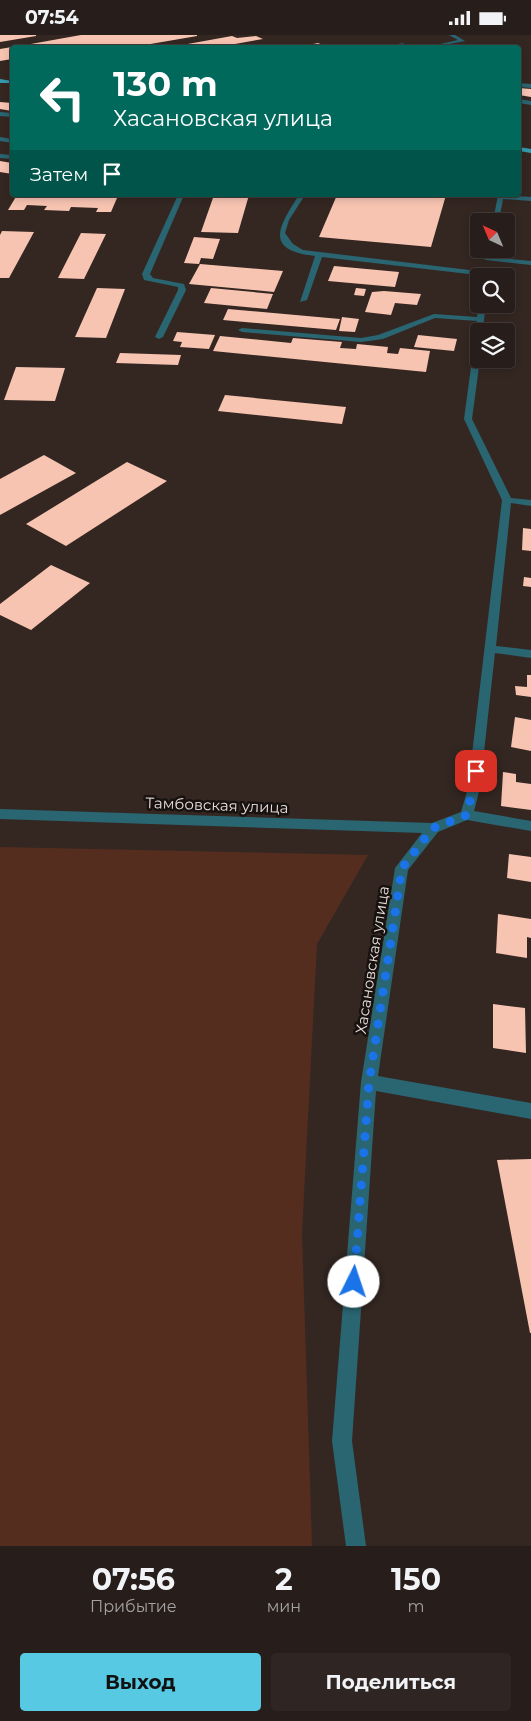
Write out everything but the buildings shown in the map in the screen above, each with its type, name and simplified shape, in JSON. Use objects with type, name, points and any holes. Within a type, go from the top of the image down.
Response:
[{"type":"street","points":[[440,45],[463,41],[451,35]]},
{"type":"street","points":[[396,45],[402,44]]},
{"type":"street","points":[[159,337],[182,290],[181,286],[174,283],[147,278],[146,274],[180,197]]},
{"type":"street","points":[[301,197],[281,230],[282,239],[288,246],[301,252],[470,273]]},
{"type":"street","points":[[498,213],[501,197]]},
{"type":"street","points":[[511,197],[531,199]]},
{"type":"street","points":[[303,300],[319,255]]},
{"type":"street","points":[[487,268],[488,259],[531,263]]},
{"type":"street","points":[[242,331],[362,340],[380,337],[434,316],[470,326]]},
{"type":"street","points":[[467,815],[474,788],[507,500],[468,419],[474,368]]},
{"type":"street","points":[[507,500],[531,503]]},
{"type":"street","points":[[490,649],[531,654]]},
{"type":"street","name":"Тамбовская улица","points":[[0,814],[433,828]]},
{"type":"street","points":[[433,828],[467,815],[531,826]]},
{"type":"street","name":"Хасановская улица","points":[[356,1546],[342,1441],[369,1083],[402,868],[433,828]]},
{"type":"street","points":[[369,1083],[531,1111]]},
{"type":"shaded area","points":[[0,847],[368,855],[317,944],[302,1233],[312,1546],[0,1546]]},
{"type":"route","points":[[354,1282],[369,1083],[402,868],[433,828],[467,815],[476,771]]}]
